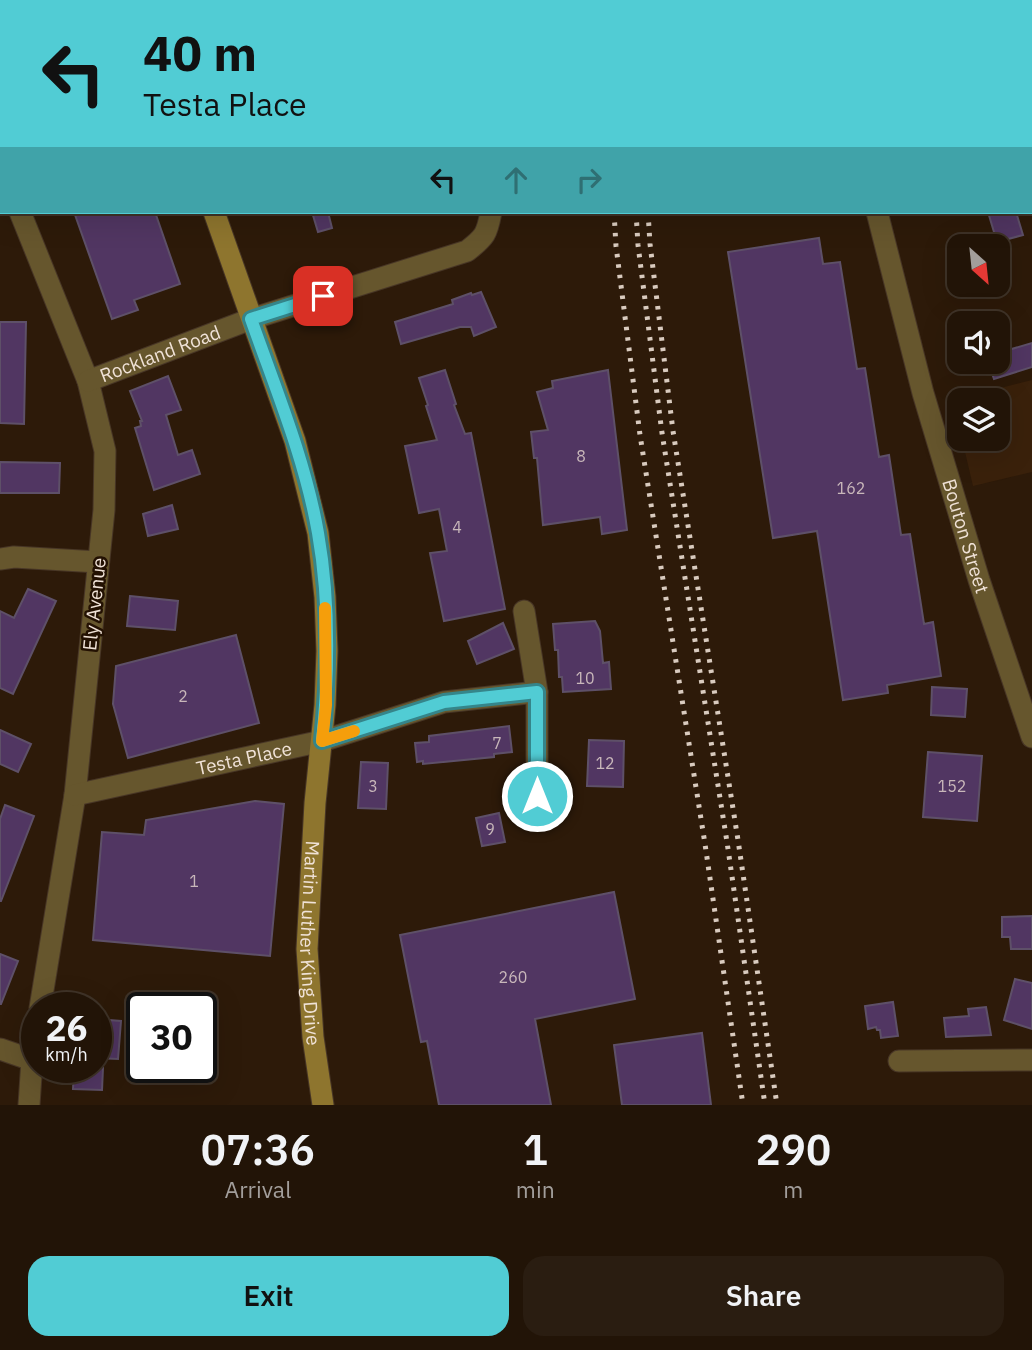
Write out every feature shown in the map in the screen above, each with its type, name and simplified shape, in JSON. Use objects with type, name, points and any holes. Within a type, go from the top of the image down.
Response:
[{"type":"main road","name":"Martin Luther King Drive","points":[[215,214],[295,442],[318,533],[325,597],[326,705],[315,803],[307,949],[313,1037],[323,1105]]},
{"type":"street","name":"Ely Avenue","points":[[21,214],[88,382],[105,451],[104,510],[75,795],[43,992]]},
{"type":"street","name":"Rockland Road","points":[[88,382],[251,319],[467,251],[480,241],[488,229],[491,214]]},
{"type":"street","name":"Bouton Street","points":[[878,214],[927,407],[979,580],[1032,737]]},
{"type":"street","points":[[0,559],[15,557],[98,562]]},
{"type":"street","points":[[524,611],[537,692],[537,796]]},
{"type":"street","name":"Testa Place","points":[[75,795],[322,741],[444,702],[537,692]]},
{"type":"street","points":[[0,1049],[21,1056]]},
{"type":"street","points":[[898,1061],[1032,1060]]},
{"type":"street","points":[[29,1105],[30,1083]]},
{"type":"shaded area","points":[[1032,380],[1032,472],[973,486],[965,451],[1010,451],[1010,388],[1000,388]]},
{"type":"building","points":[[75,214],[156,214],[180,284],[134,300],[138,310],[112,319]]},
{"type":"building","points":[[313,214],[328,214],[332,228],[318,232]]},
{"type":"building","points":[[989,214],[1017,214],[1023,235],[1010,238],[1010,234],[995,234]]},
{"type":"building","points":[[819,238],[823,264],[840,262],[857,369],[865,368],[879,457],[889,455],[901,535],[910,534],[924,624],[933,622],[941,676],[887,685],[888,693],[843,700],[817,531],[773,538],[728,252]]},
{"type":"building","points":[[481,292],[496,327],[474,336],[471,327],[460,327],[401,344],[395,322],[453,304],[452,300],[471,293]]},
{"type":"building","points":[[0,322],[26,322],[24,424],[0,423]]},
{"type":"building","points":[[1032,343],[1032,367],[1010,374],[1010,349]]},
{"type":"building","points":[[445,370],[465,434],[471,433],[505,609],[444,621],[430,553],[447,551],[439,509],[419,513],[405,446],[437,440],[419,378]]},
{"type":"building","points":[[608,370],[627,530],[602,534],[600,517],[543,525],[537,458],[534,458],[531,432],[548,430],[537,392],[553,388],[552,381]]},
{"type":"building","points":[[992,374],[1010,374],[994,379]]},
{"type":"building","points":[[168,376],[181,410],[166,415],[178,455],[192,450],[200,474],[154,490],[135,428],[141,426],[142,421],[130,391]]},
{"type":"building","points":[[0,462],[60,463],[59,493],[0,493]]},
{"type":"building","points":[[172,505],[178,529],[148,536],[143,514]]},
{"type":"building","points":[[28,589],[56,601],[13,694],[0,688],[0,611],[14,618]]},
{"type":"building","points":[[130,596],[178,601],[175,630],[127,626]]},
{"type":"building","points":[[595,621],[600,631],[603,663],[609,662],[611,689],[563,692],[553,624]]},
{"type":"building","points":[[503,623],[514,649],[477,664],[468,641]]},
{"type":"building","points":[[236,635],[259,723],[128,758],[113,704],[116,666]]},
{"type":"building","points":[[932,687],[967,689],[965,717],[931,715]]},
{"type":"building","points":[[509,726],[512,752],[494,754],[494,757],[423,764],[423,761],[417,762],[415,743],[429,742],[429,736]]},
{"type":"building","points":[[0,730],[31,744],[18,772],[0,764]]},
{"type":"building","points":[[589,740],[624,741],[623,787],[587,786]]},
{"type":"building","points":[[928,752],[982,756],[977,821],[923,817]]},
{"type":"building","points":[[361,762],[388,763],[386,809],[358,808]]},
{"type":"building","points":[[255,801],[284,804],[270,956],[93,940],[102,832],[144,835],[146,820]]},
{"type":"building","points":[[5,805],[34,816],[0,901],[0,819]]},
{"type":"building","points":[[499,813],[505,842],[482,846],[476,818]]},
{"type":"building","points":[[614,892],[635,999],[535,1019],[551,1105],[439,1105],[427,1041],[421,1042],[400,935]]},
{"type":"building","points":[[1032,916],[1032,949],[1011,949],[1010,937],[1002,937],[1002,917]]},
{"type":"building","points":[[0,954],[18,961],[1,1004],[0,1004]]},
{"type":"building","points":[[1015,979],[1032,983],[1032,1029],[1004,1020]]},
{"type":"building","points":[[893,1002],[898,1036],[881,1038],[880,1030],[876,1027],[868,1029],[865,1006]]},
{"type":"building","points":[[986,1007],[991,1035],[946,1037],[944,1018],[969,1016],[968,1009]]},
{"type":"building","points":[[112,1020],[121,1021],[118,1059],[112,1059]]},
{"type":"building","points":[[702,1033],[711,1105],[622,1105],[614,1045]]},
{"type":"building","points":[[73,1083],[102,1083],[102,1090],[73,1089]]},
{"type":"railway","points":[[614,214],[640,435],[743,1105]]},
{"type":"railway","points":[[636,214],[662,433],[727,842],[765,1105]]},
{"type":"railway","points":[[648,214],[673,431],[777,1105]]},
{"type":"slow traffic","points":[[325,608],[326,705],[322,741],[354,731]]},
{"type":"route","points":[[323,296],[251,319],[295,442],[318,533],[327,650],[322,741],[444,702],[537,692],[537,796]]}]
